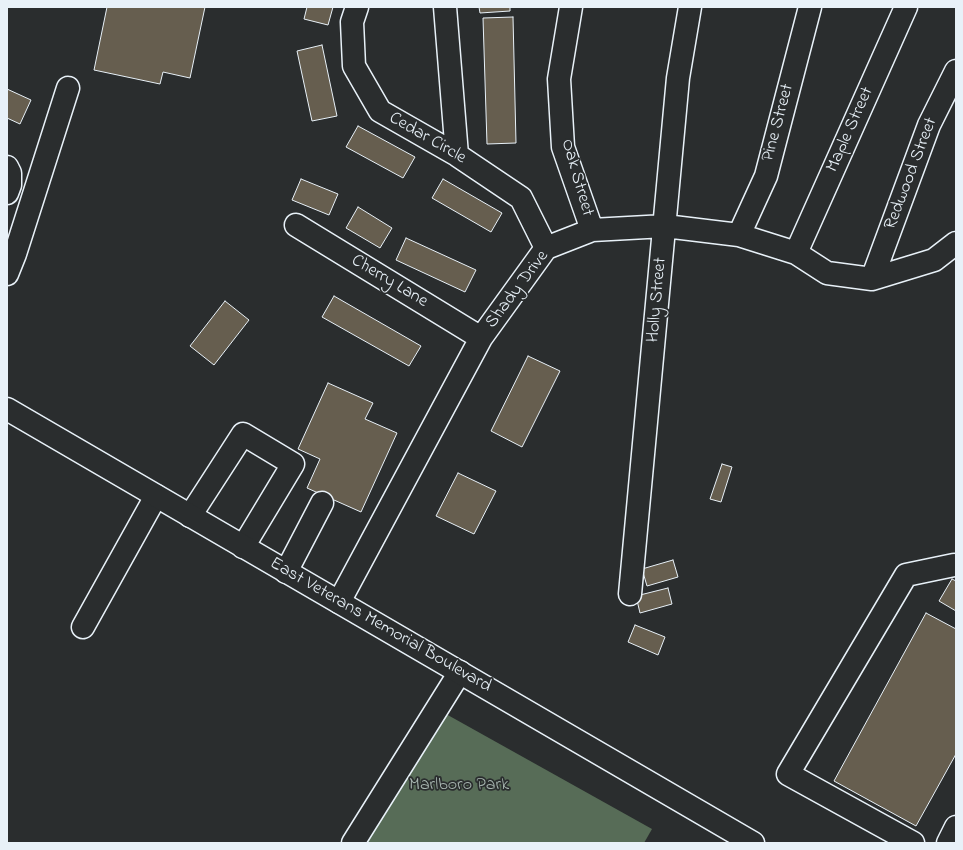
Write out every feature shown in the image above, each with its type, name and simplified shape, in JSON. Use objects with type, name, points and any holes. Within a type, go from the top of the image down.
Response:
[{"type":"street","name":"Cedar Circle","points":[[357,7],[352,22],[354,66],[380,111],[457,155],[521,198],[546,248]]},
{"type":"street","points":[[446,7],[457,155]]},
{"type":"street","name":"Oak Street","points":[[571,7],[559,79],[563,147],[592,230]]},
{"type":"street","name":"Holly Street","points":[[630,594],[678,78],[690,7]]},
{"type":"street","name":"Pine Street","points":[[739,235],[766,176],[810,7]]},
{"type":"street","name":"Maple Street","points":[[796,253],[906,7]]},
{"type":"street","name":"Redwood Street","points":[[872,279],[929,125],[956,71]]},
{"type":"street","points":[[10,260],[68,88]]},
{"type":"street","points":[[7,167],[10,173],[10,185],[7,193]]},
{"type":"street","name":"Cherry Lane","points":[[296,225],[481,338]]},
{"type":"street","name":"Shady Drive","points":[[339,602],[481,338],[546,248],[592,230],[665,226],[739,235],[796,253],[826,273],[872,279],[934,260],[956,243]]},
{"type":"street","name":"East Veterans Memorial Boulevard","points":[[7,409],[754,843]]},
{"type":"street","points":[[190,516],[243,434],[293,464],[243,546]]},
{"type":"street","points":[[83,627],[156,496]]},
{"type":"street","points":[[286,572],[322,503]]},
{"type":"street","points":[[913,843],[788,774],[906,575],[955,565]]},
{"type":"street","points":[[353,843],[460,672]]},
{"type":"street","points":[[948,843],[956,827]]},
{"type":"green space","name":"Marlboro Park","points":[[437,709],[652,829],[644,843],[362,843]]},
{"type":"building","points":[[107,7],[205,7],[190,78],[163,72],[160,84],[94,70]]},
{"type":"building","points":[[307,7],[333,7],[328,25],[304,19]]},
{"type":"building","points":[[479,7],[510,7],[510,11],[480,13]]},
{"type":"building","points":[[513,17],[516,143],[487,144],[483,18]]},
{"type":"building","points":[[322,45],[337,116],[312,121],[297,51]]},
{"type":"building","points":[[7,89],[31,100],[20,124],[7,118]]},
{"type":"building","points":[[358,126],[415,157],[403,178],[346,147]]},
{"type":"building","points":[[301,179],[338,194],[329,215],[292,200]]},
{"type":"building","points":[[443,179],[502,213],[491,232],[432,198]]},
{"type":"building","points":[[358,207],[392,228],[380,248],[346,228]]},
{"type":"building","points":[[406,238],[476,270],[465,292],[396,260]]},
{"type":"building","points":[[334,296],[421,346],[409,366],[322,317]]},
{"type":"building","points":[[225,301],[249,320],[214,365],[190,346]]},
{"type":"building","points":[[528,356],[560,371],[522,447],[491,431]]},
{"type":"building","points":[[328,383],[373,403],[365,419],[397,433],[361,512],[307,488],[320,459],[298,449]]},
{"type":"building","points":[[722,464],[732,467],[721,502],[710,499]]},
{"type":"building","points":[[458,473],[496,491],[474,534],[436,516]]},
{"type":"building","points":[[673,560],[678,577],[647,586],[642,569]]},
{"type":"building","points":[[952,579],[956,581],[956,611],[939,601]]},
{"type":"building","points":[[668,588],[672,604],[640,613],[636,596]]},
{"type":"building","points":[[926,613],[956,629],[956,754],[916,826],[834,781]]},
{"type":"building","points":[[635,625],[665,637],[658,655],[628,642]]}]
